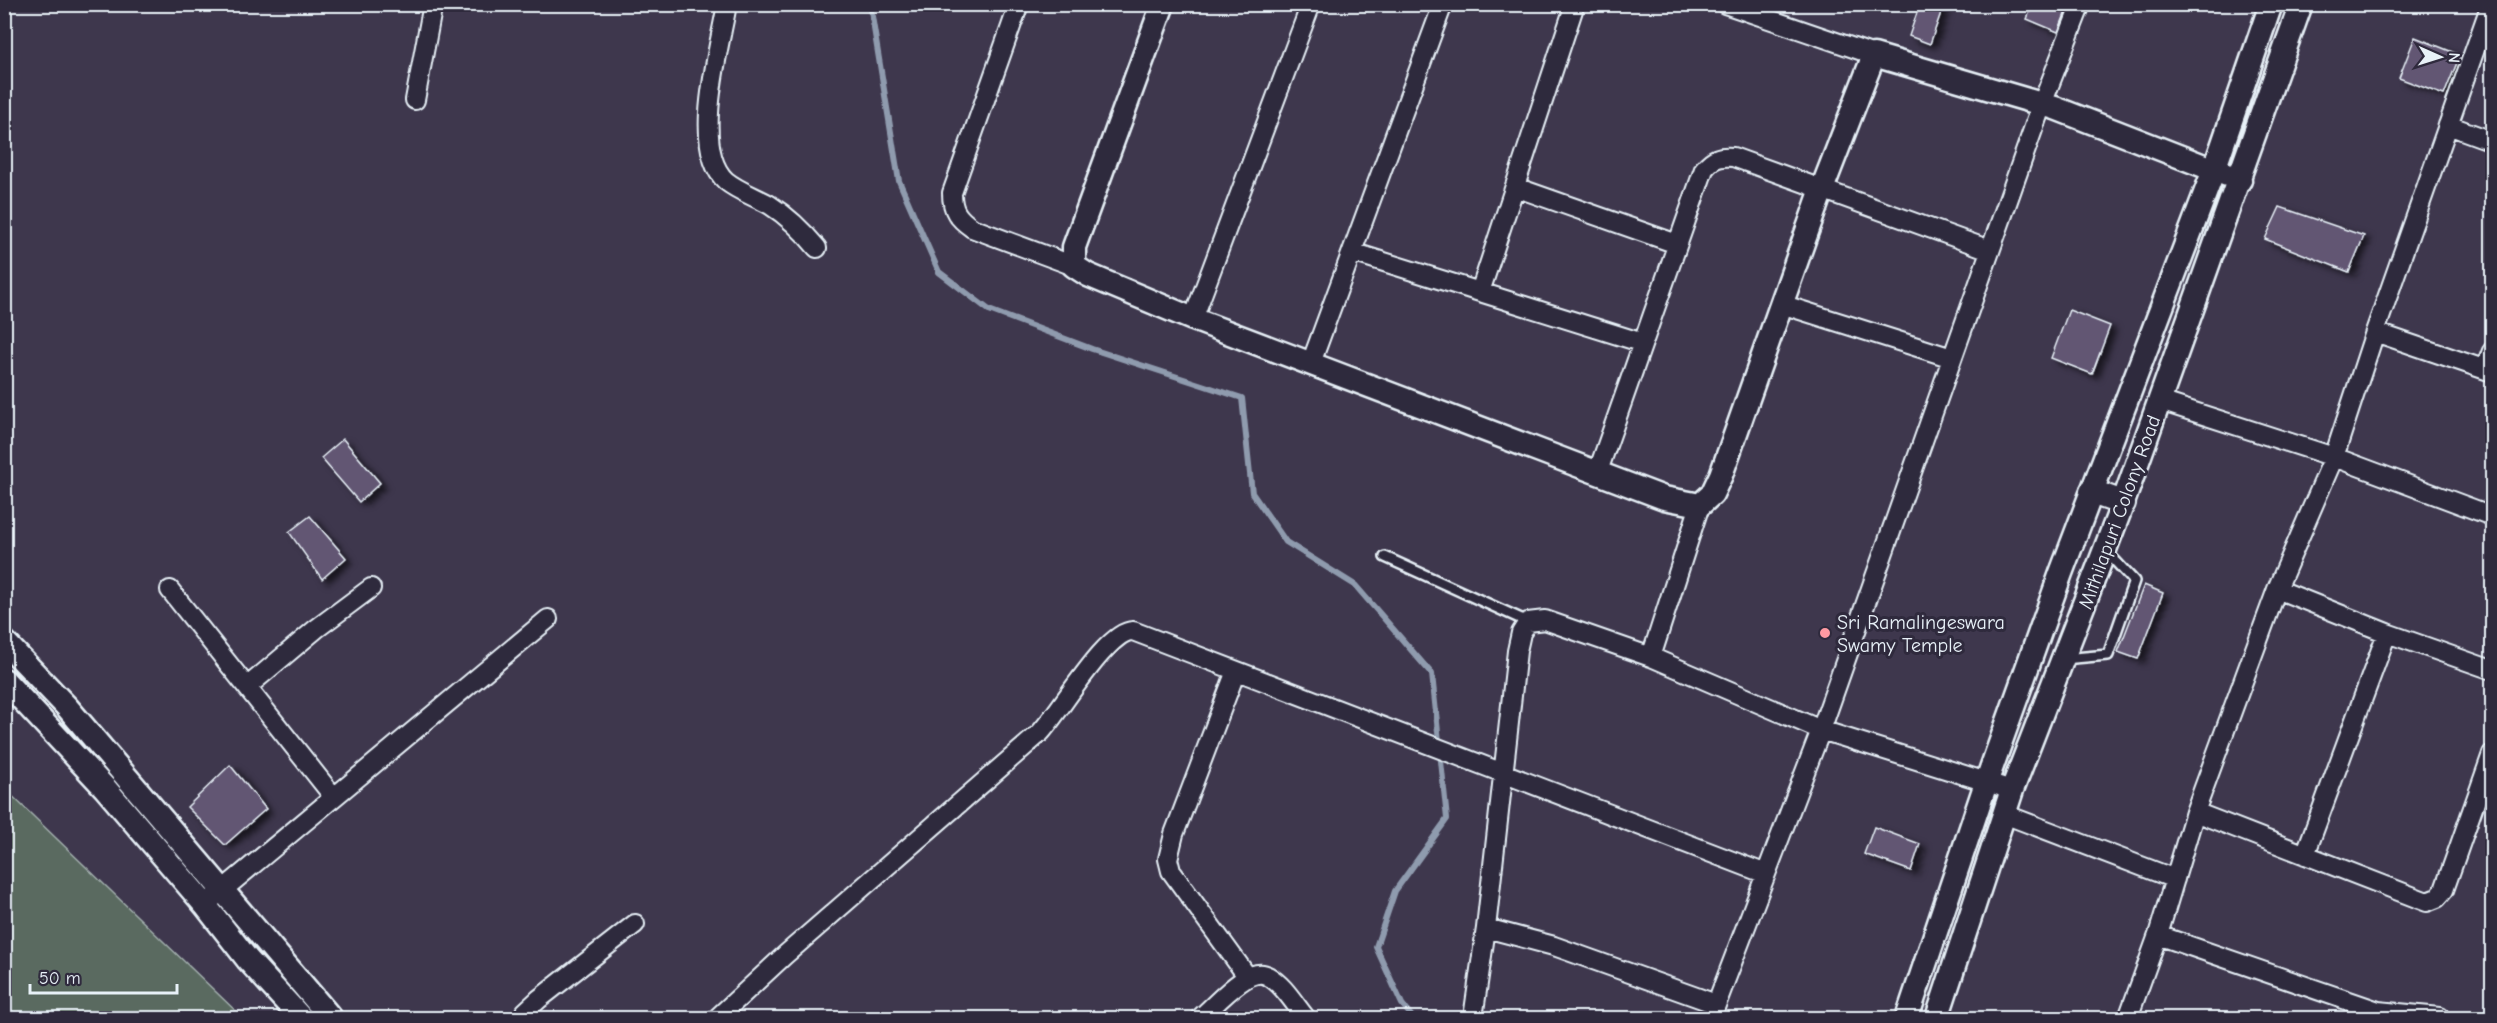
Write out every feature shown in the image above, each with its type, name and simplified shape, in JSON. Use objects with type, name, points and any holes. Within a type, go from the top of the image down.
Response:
[{"type":"main road","points":[[2092,492],[2123,504]]},
{"type":"street","points":[[415,100],[433,4]]},
{"type":"street","points":[[728,4],[707,122],[709,152],[725,180],[770,205],[795,223],[817,248]]},
{"type":"street","points":[[1019,4],[952,193],[952,205],[958,217],[972,228],[1074,266],[1193,318],[1664,498],[1700,505]]},
{"type":"street","points":[[1074,266],[1074,247],[1163,4]]},
{"type":"street","points":[[1193,318],[1311,4]]},
{"type":"street","points":[[1311,363],[1443,4]]},
{"type":"street","points":[[1480,292],[1575,4]]},
{"type":"street","points":[[1725,4],[1771,12],[1874,55],[2042,104],[2240,180]]},
{"type":"street","points":[[1486,928],[1554,946],[1713,1011],[1821,730],[2042,104],[2081,4]]},
{"type":"street","name":"Mithilapuri Colony Road","points":[[1907,1018],[1986,783],[2092,492],[2214,170],[2271,4]]},
{"type":"street","name":"Mithilapuri Colony Road","points":[[1937,1018],[2012,790],[2123,504],[2301,4]]},
{"type":"street","points":[[2128,1018],[2158,935],[2195,812],[2277,589],[2334,457],[2375,332],[2448,125],[2489,17]]},
{"type":"street","points":[[1652,657],[1700,505],[1712,494],[1721,475],[1822,189],[1874,55]]},
{"type":"street","points":[[2448,125],[2493,141]]},
{"type":"street","points":[[1598,471],[1704,169],[1712,159],[1721,156],[1733,157],[1990,250]]},
{"type":"street","points":[[1515,187],[1677,244]]},
{"type":"street","points":[[1352,252],[1643,343]]},
{"type":"street","points":[[1781,304],[1952,358]]},
{"type":"street","points":[[2375,332],[2489,371],[2493,351]]},
{"type":"street","points":[[2160,401],[2334,457],[2493,516]]},
{"type":"street","points":[[247,687],[316,629],[371,588]]},
{"type":"street","points":[[2277,589],[2387,633],[2493,670]]},
{"type":"street","points":[[170,590],[333,796]]},
{"type":"street","points":[[205,905],[548,619]]},
{"type":"street","points":[[1473,1018],[1486,928],[1517,651],[1521,633],[1528,622],[1545,620],[1652,657],[1821,730],[2012,790]]},
{"type":"street","points":[[717,1018],[785,955],[1040,733],[1055,717],[1092,663],[1114,638],[1125,631],[1133,631],[1766,874]]},
{"type":"street","points":[[2305,855],[2387,633]]},
{"type":"street","points":[[4,641],[67,707],[331,1018]]},
{"type":"street","points":[[1236,672],[1172,840],[1168,859],[1171,871],[1247,976]]},
{"type":"street","points":[[4,680],[105,788],[205,905],[248,960],[301,1018]]},
{"type":"street","points":[[2195,812],[2427,902],[2437,898],[2444,890],[2493,754]]},
{"type":"street","points":[[2004,814],[2175,879]]},
{"type":"street","points":[[524,1018],[525,1012],[539,999],[635,924]]},
{"type":"street","points":[[2158,935],[2378,1011],[2440,1017]]},
{"type":"street","points":[[1200,1018],[1247,976],[1258,973],[1267,975],[1277,983],[1306,1018]]},
{"type":"lane","points":[[2063,659],[2108,655],[2134,581],[2106,550]]},
{"type":"lane","points":[[1385,556],[1528,622]]},
{"type":"green space","points":[[5,789],[243,1018],[5,1018]]},
{"type":"building","points":[[1920,4],[1944,4],[1930,44],[1909,36]]},
{"type":"building","points":[[2033,4],[2069,4],[2058,32],[2027,19]]},
{"type":"building","points":[[2415,37],[2460,55],[2444,95],[2399,78]]},
{"type":"building","points":[[2280,207],[2364,236],[2349,272],[2265,239]]},
{"type":"building","points":[[2069,310],[2110,326],[2092,374],[2051,358]]},
{"type":"building","points":[[343,439],[380,483],[359,502],[321,458]]},
{"type":"building","points":[[310,516],[346,558],[322,579],[289,532]]},
{"type":"building","points":[[2144,585],[2163,593],[2138,659],[2118,652]]},
{"type":"building","points":[[230,765],[266,809],[225,845],[187,807]]},
{"type":"building","points":[[1874,827],[1920,844],[1911,871],[1864,854]]},
{"type":"waterway","points":[[870,4],[899,181],[939,272],[989,310],[1092,349],[1242,398],[1252,493],[1286,542],[1355,585],[1432,674],[1447,819],[1395,891],[1376,947],[1402,1004],[1413,1018]]},
{"type":"place","name":"Sri Ramalingeswara Swamy Temple","points":[[1825,633]]}]
